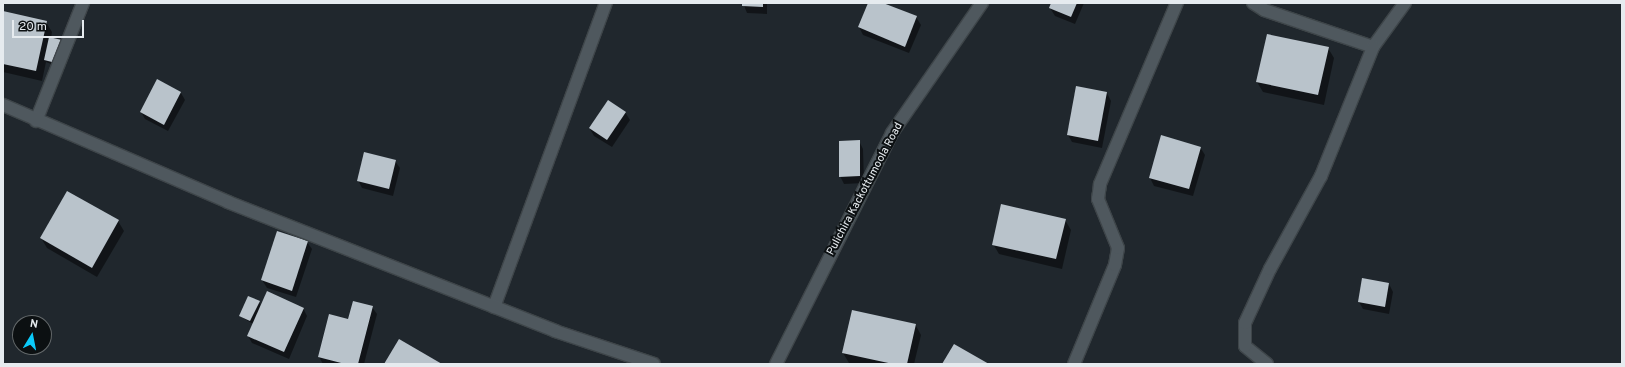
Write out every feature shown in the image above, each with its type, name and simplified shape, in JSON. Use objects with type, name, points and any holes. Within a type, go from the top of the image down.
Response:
[{"type":"street","points":[[36,121],[83,3]]},
{"type":"street","points":[[494,307],[606,3]]},
{"type":"street","name":"Pulichira Kackottumoola Road","points":[[776,364],[892,133],[982,3]]},
{"type":"street","points":[[1074,364],[1115,265],[1118,248],[1098,199],[1100,184],[1176,3]]},
{"type":"street","points":[[1253,3],[1264,10],[1373,47]]},
{"type":"street","points":[[1267,364],[1245,346],[1245,323],[1270,269],[1322,176],[1373,47],[1405,3]]},
{"type":"street","points":[[3,105],[36,121],[228,202],[554,331],[654,364]]},
{"type":"building","points":[[742,3],[763,3],[763,7],[742,6]]},
{"type":"building","points":[[868,3],[883,3],[917,16],[905,47],[858,27]]},
{"type":"building","points":[[1051,3],[1077,3],[1071,17],[1049,8]]},
{"type":"building","points":[[3,11],[47,21],[36,71],[3,64]]},
{"type":"building","points":[[1267,34],[1329,47],[1318,95],[1256,82]]},
{"type":"building","points":[[49,37],[66,41],[60,64],[44,60]]},
{"type":"building","points":[[157,79],[181,92],[164,125],[140,112]]},
{"type":"building","points":[[1076,86],[1107,92],[1098,141],[1067,135]]},
{"type":"building","points":[[608,100],[626,112],[607,140],[589,128]]},
{"type":"building","points":[[1161,135],[1201,147],[1189,189],[1149,178]]},
{"type":"building","points":[[860,140],[860,176],[839,177],[839,141]]},
{"type":"building","points":[[364,152],[396,160],[389,189],[357,181]]},
{"type":"building","points":[[67,191],[119,220],[92,268],[40,238]]},
{"type":"building","points":[[1001,204],[1066,219],[1056,259],[992,245]]},
{"type":"building","points":[[277,231],[308,241],[292,291],[261,280]]},
{"type":"building","points":[[1362,278],[1389,283],[1385,307],[1358,302]]},
{"type":"building","points":[[267,291],[304,308],[284,352],[247,336]]},
{"type":"building","points":[[248,296],[260,301],[250,321],[239,316]]},
{"type":"building","points":[[353,301],[373,306],[358,364],[345,364],[318,357],[329,314],[348,319]]},
{"type":"building","points":[[852,310],[916,324],[907,364],[893,364],[842,353]]},
{"type":"building","points":[[399,339],[442,364],[384,364]]},
{"type":"building","points":[[954,344],[989,364],[942,364]]}]
